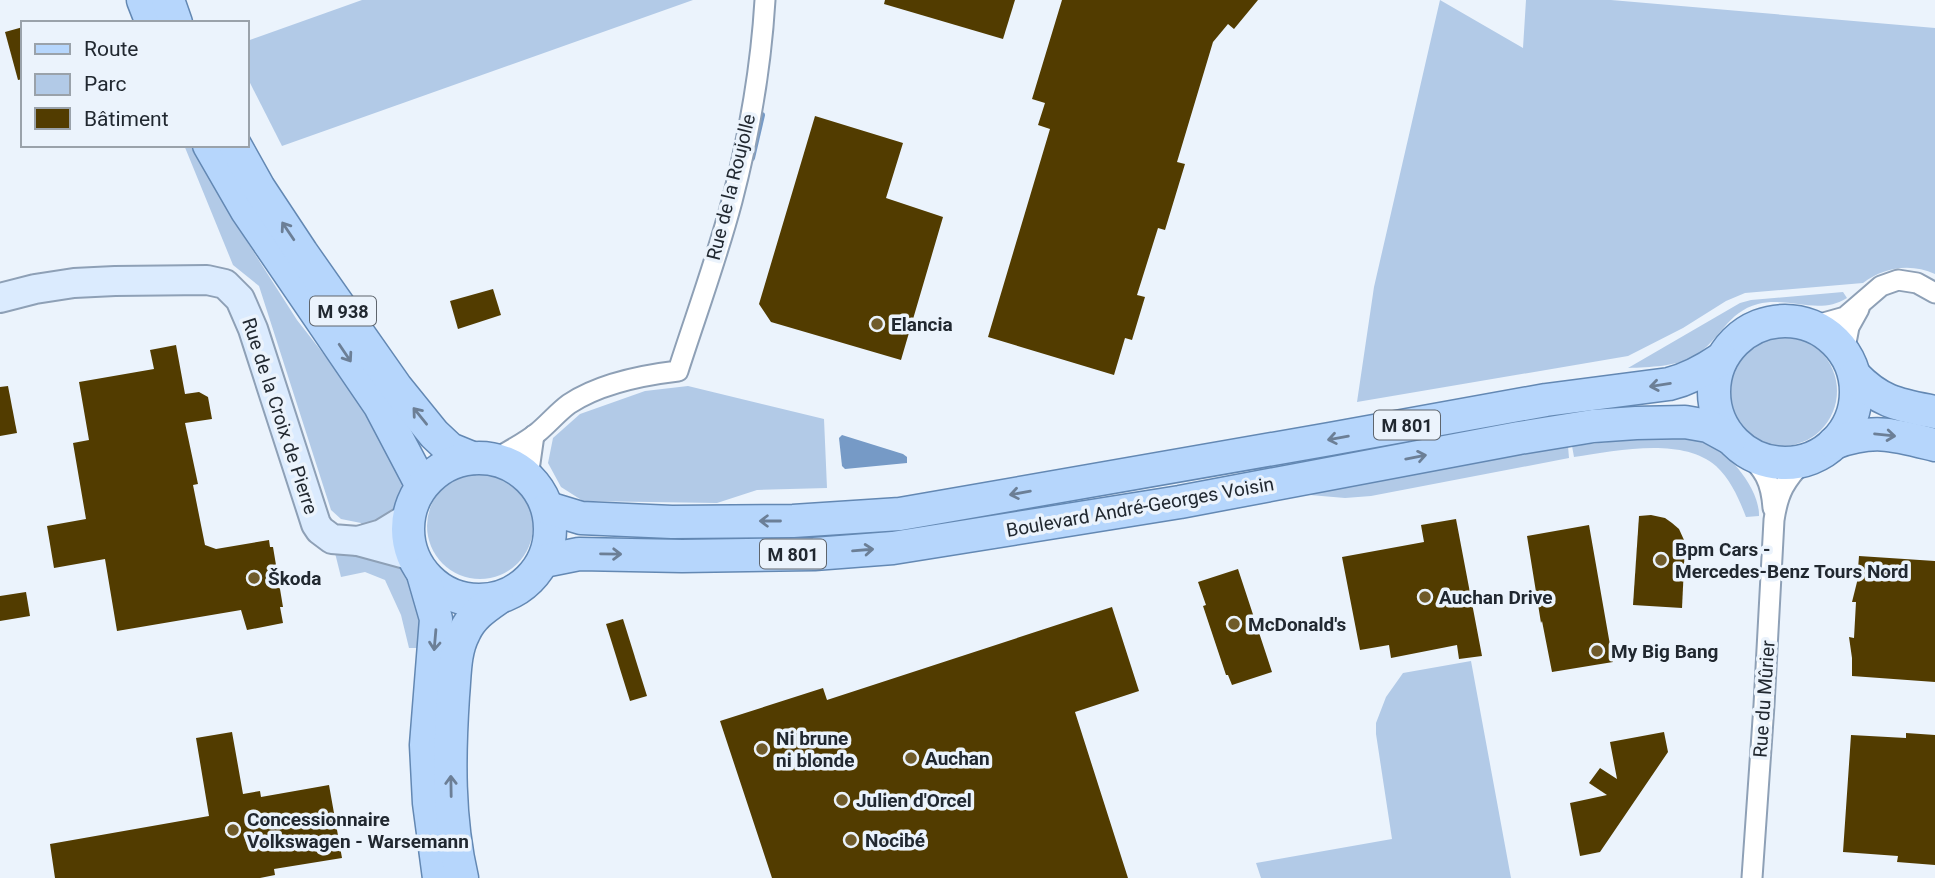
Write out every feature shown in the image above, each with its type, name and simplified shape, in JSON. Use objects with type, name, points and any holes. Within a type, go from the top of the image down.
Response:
[{"type":"main road","points":[[143,0],[151,21]]},
{"type":"main road","points":[[168,0],[175,21]]},
{"type":"main road","name":"M 938","points":[[210,147],[247,211],[380,406],[421,485]]},
{"type":"main road","name":"M 938","points":[[236,147],[267,199],[396,387],[434,435],[450,449],[483,459]]},
{"type":"main road","name":"M 801","points":[[1721,359],[1734,342],[1761,325],[1782,320],[1813,326]]},
{"type":"main road","points":[[1813,326],[1831,337],[1866,387],[1884,399],[1935,412]]},
{"type":"main road","points":[[1721,359],[1715,379],[1714,400],[1719,420],[1737,444]]},
{"type":"main road","name":"Boulevard André-Georges Voisin","points":[[548,508],[580,518],[671,522],[793,521],[900,514],[1546,400],[1669,384],[1683,381],[1721,359]]},
{"type":"main road","name":"M 801","points":[[1835,443],[1847,427],[1854,411],[1856,393],[1850,364]]},
{"type":"main road","name":"Boulevard André-Georges Voisin","points":[[544,561],[579,554],[814,554],[893,548],[1180,502],[1593,426],[1685,422],[1708,426],[1737,444]]},
{"type":"main road","name":"M 801","points":[[1737,444],[1763,460],[1784,463],[1815,457],[1835,443],[1862,434],[1879,434],[1935,445]]},
{"type":"main road","points":[[439,878],[429,803],[426,745],[436,619],[408,537],[408,518],[421,485],[437,472],[453,462],[483,459],[513,466],[528,477],[540,491],[548,508],[551,526],[550,544],[544,561],[532,578],[516,591],[497,599],[480,611],[461,639],[456,663],[450,745],[451,801],[462,878]]},
{"type":"main road","points":[[418,565],[438,588],[457,597],[472,600],[497,599]]},
{"type":"street","name":"Rue de la Roujolle","points":[[534,435],[569,404],[590,394],[652,374],[678,371],[732,202],[756,81],[765,0]]},
{"type":"street","name":"Rue de la Croix de Pierre","points":[[0,298],[74,283],[207,280],[225,284],[240,299],[253,329],[316,524],[332,539],[358,541],[418,565]]},
{"type":"street","points":[[1813,326],[1845,317],[1881,286],[1898,280],[1917,283],[1935,293]]},
{"type":"street","points":[[1850,364],[1849,327],[1864,302]]},
{"type":"street","points":[[483,459],[534,435]]},
{"type":"street","points":[[528,477],[534,435]]},
{"type":"street","name":"Rue du Mûrier","points":[[1737,444],[1760,466],[1767,477],[1772,491],[1774,520]]},
{"type":"street","name":"Rue du Mûrier","points":[[1752,878],[1774,520],[1781,489],[1804,461]]},
{"type":"street","points":[[358,541],[382,534],[408,518]]},
{"type":"green space","points":[[362,0],[693,0],[282,146],[248,79],[248,41]]},
{"type":"green space","points":[[1440,0],[1523,48],[1526,0],[1611,0],[1935,28],[1935,274],[1898,268],[1880,273],[1863,283],[1745,293],[1628,356],[1357,402],[1374,287]]},
{"type":"green space","points":[[185,147],[195,147],[228,212],[297,320],[386,434],[404,477],[403,498],[395,512],[362,530],[361,523],[341,519],[331,510],[259,286],[233,265]]},
{"type":"green space","points":[[1843,292],[1847,298],[1826,305],[1781,302],[1758,304],[1739,313],[1704,349],[1688,359],[1663,366],[1628,368],[1740,303]]},
{"type":"green space","points":[[1782,336],[1803,340],[1821,352],[1833,370],[1837,391],[1833,412],[1821,430],[1803,442],[1782,446],[1761,442],[1743,430],[1731,412],[1727,391],[1731,370],[1743,352],[1761,340]]},
{"type":"green space","points":[[688,386],[824,419],[827,488],[757,490],[717,503],[583,501],[561,487],[548,463],[553,438],[580,414],[645,391]]},
{"type":"green space","points":[[1616,402],[1617,413],[1256,475],[1254,464]]},
{"type":"green space","points":[[1643,438],[1688,438],[1713,446],[1741,472],[1754,494],[1759,516],[1746,517],[1734,490],[1721,471],[1702,457],[1685,451],[1667,448],[1628,449],[1574,457],[1572,446]]},
{"type":"green space","points":[[1568,446],[1569,458],[1371,496],[1345,498],[1310,495],[1311,493]]},
{"type":"green space","points":[[480,473],[500,477],[518,488],[529,506],[533,526],[529,546],[518,564],[500,575],[480,579],[460,575],[442,564],[431,546],[427,526],[431,506],[442,488],[460,477]]},
{"type":"green space","points":[[353,551],[396,560],[414,575],[422,598],[423,648],[409,648],[401,615],[385,580],[365,572],[341,577],[335,553]]},
{"type":"green space","points":[[1471,661],[1511,878],[1261,878],[1256,863],[1392,839],[1376,734],[1376,723],[1386,697],[1403,673]]},
{"type":"shaded area","points":[[842,435],[903,454],[907,457],[907,463],[845,469],[842,466],[839,438]]},
{"type":"building","points":[[885,0],[1015,0],[1003,39],[884,4]]},
{"type":"building","points":[[1062,0],[1258,0],[1234,29],[1228,24],[1213,42],[1177,162],[1185,164],[1165,230],[1158,228],[1137,295],[1145,297],[1132,340],[1125,338],[1114,375],[988,337],[1050,129],[1038,125],[1045,103],[1032,99]]},
{"type":"building","points":[[21,28],[21,79],[18,80],[5,32]]},
{"type":"building","points":[[815,116],[903,143],[886,198],[943,217],[901,360],[771,322],[759,304]]},
{"type":"building","points":[[493,289],[501,315],[458,329],[450,301]]},
{"type":"building","points":[[176,345],[185,394],[199,392],[208,397],[212,419],[185,423],[198,484],[193,485],[205,545],[216,549],[269,540],[270,547],[273,547],[283,623],[247,630],[241,610],[117,631],[105,559],[54,568],[47,526],[86,519],[73,443],[89,440],[79,382],[154,369],[150,350]]},
{"type":"building","points":[[8,386],[17,433],[0,436],[0,387]]},
{"type":"building","name":"Bpm Cars - Mercedes-Benz Tours Nord","points":[[1639,516],[1665,518],[1672,523],[1679,529],[1684,540],[1682,608],[1633,605]]},
{"type":"building","name":"Auchan Drive","points":[[1456,519],[1482,656],[1459,659],[1457,645],[1391,658],[1389,645],[1360,650],[1342,557],[1424,542],[1421,525]]},
{"type":"building","points":[[1589,525],[1613,662],[1552,672],[1527,536]]},
{"type":"building","points":[[1859,556],[1935,561],[1935,682],[1852,676],[1849,637],[1854,638],[1856,602],[1852,602]]},
{"type":"building","name":"McDonald's","points":[[1238,569],[1272,672],[1232,685],[1226,675],[1203,606],[1206,605],[1198,582]]},
{"type":"building","points":[[26,592],[30,616],[0,621],[0,596]]},
{"type":"building","name":"Auchan","points":[[1112,607],[1139,691],[1075,712],[1128,878],[772,878],[720,721],[823,688],[827,700]]},
{"type":"building","points":[[623,619],[647,696],[630,701],[606,624]]},
{"type":"building","name":"Concessionnaire Volkswagen - Warsemann","points":[[232,732],[243,794],[260,791],[261,797],[329,785],[342,858],[274,869],[275,875],[260,878],[55,878],[50,844],[209,816],[196,738]]},
{"type":"building","points":[[1664,732],[1668,752],[1600,852],[1580,856],[1570,803],[1607,795],[1589,783],[1600,768],[1617,779],[1610,742]]},
{"type":"building","points":[[1906,733],[1935,735],[1935,865],[1897,862],[1898,856],[1843,852],[1851,735],[1906,738]]},
{"type":"waterway","points":[[752,158],[762,115]]},
{"type":"place","name":"Elancia","points":[[877,324]]},
{"type":"place","name":"Bpm Cars - Mercedes-Benz Tours Nord","points":[[1661,560]]},
{"type":"place","name":"Škoda","points":[[254,578]]},
{"type":"place","name":"Auchan Drive","points":[[1425,597]]},
{"type":"place","name":"McDonald's","points":[[1234,624]]},
{"type":"place","name":"My Big Bang","points":[[1597,651]]},
{"type":"place","name":"Ni brune ni blonde","points":[[762,749]]},
{"type":"place","name":"Auchan","points":[[911,758]]},
{"type":"place","name":"Julien d'Orcel","points":[[842,800]]},
{"type":"place","name":"Concessionnaire Volkswagen - Warsemann","points":[[233,830]]},
{"type":"place","name":"Nocibé","points":[[851,840]]}]
